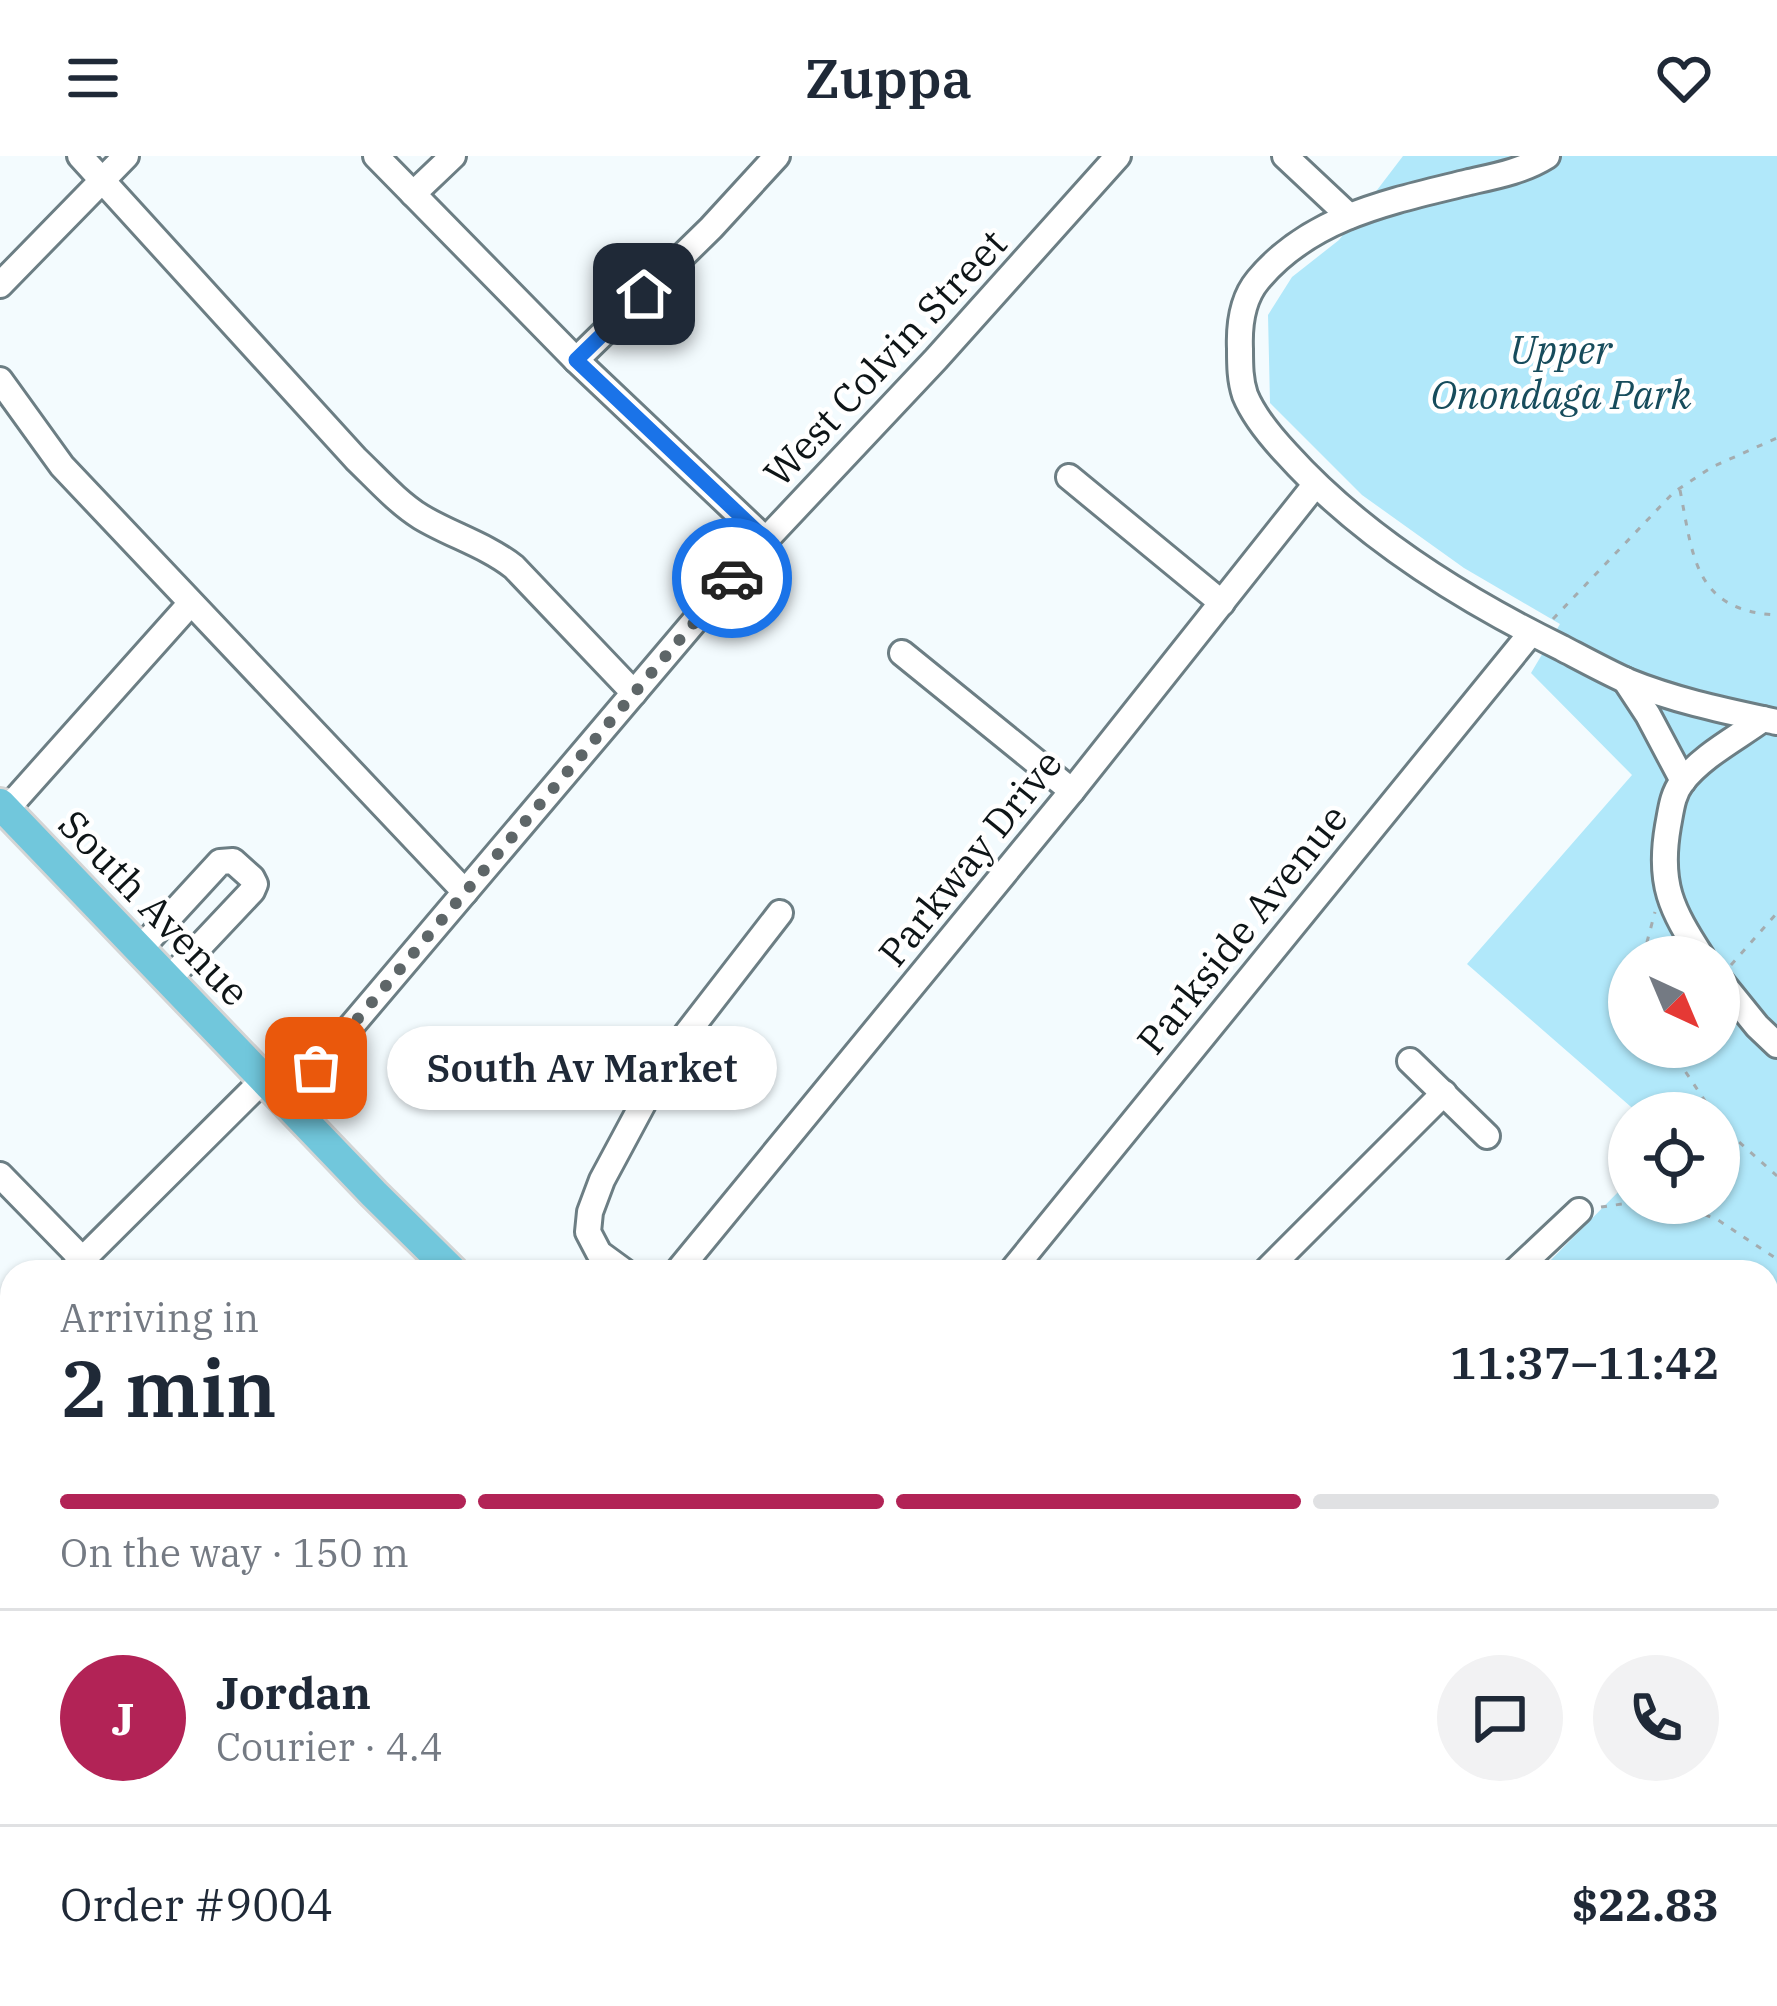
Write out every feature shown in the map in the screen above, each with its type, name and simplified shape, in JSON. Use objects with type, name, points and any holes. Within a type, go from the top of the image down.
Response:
[{"type":"main road","name":"South Avenue","points":[[3,807],[433,1260]]},
{"type":"street","points":[[80,156],[356,459],[417,515],[501,556],[634,693]]},
{"type":"street","points":[[0,285],[126,156]]},
{"type":"street","points":[[376,156],[576,360],[766,540]]},
{"type":"street","points":[[413,194],[453,156]]},
{"type":"street","points":[[576,360],[778,156]]},
{"type":"street","name":"West Colvin Street","points":[[286,1103],[766,540],[1118,156]]},
{"type":"street","points":[[1285,156],[1349,215]]},
{"type":"street","points":[[1547,156],[1518,170],[1368,207],[1331,223],[1291,250],[1258,279],[1242,313],[1240,376],[1253,411],[1316,485],[1409,559],[1534,635],[1624,680],[1680,700],[1770,720]]},
{"type":"street","points":[[0,380],[62,466],[465,892]]},
{"type":"street","points":[[1069,477],[1222,603]]},
{"type":"street","name":"Parkway Drive","points":[[686,1260],[1072,791],[1316,485]]},
{"type":"street","points":[[3,807],[190,604]]},
{"type":"street","name":"Parkside Avenue","points":[[1021,1260],[1534,635]]},
{"type":"street","points":[[902,653],[1072,791]]},
{"type":"street","points":[[1624,680],[1683,781]]},
{"type":"street","points":[[1688,936],[1671,899],[1662,859],[1672,805],[1695,768],[1770,720]]},
{"type":"street","points":[[139,950],[220,862],[233,860],[252,878],[252,890],[168,980]]},
{"type":"street","points":[[608,1260],[598,1253],[588,1232],[602,1180],[667,1059],[780,913]]},
{"type":"street","points":[[1740,1005],[1777,1045]]},
{"type":"street","points":[[1410,1061],[1487,1136]]},
{"type":"street","points":[[82,1260],[263,1080]]},
{"type":"street","points":[[1277,1260],[1444,1093]]},
{"type":"street","points":[[0,1175],[71,1260]]},
{"type":"street","points":[[1527,1260],[1579,1211]]},
{"type":"path","points":[[1534,635],[1680,489],[1712,467],[1777,438]]},
{"type":"path","points":[[1680,489],[1701,578],[1742,610],[1777,615]]},
{"type":"path","points":[[1648,936],[1653,915],[1671,899]]},
{"type":"path","points":[[1740,955],[1777,913]]},
{"type":"path","points":[[1740,1143],[1777,1176]]},
{"type":"path","points":[[1579,1211],[1608,1206]]},
{"type":"path","points":[[1724,1224],[1777,1259]]},
{"type":"green space","name":"Upper Onondaga Park","points":[[1403,156],[1777,156],[1777,1260],[1551,1260],[1608,1202],[1608,1224],[1740,1224],[1740,1092],[1614,1092],[1467,964],[1632,775],[1531,673],[1560,624],[1464,568],[1362,495],[1270,403],[1268,315],[1292,277],[1339,240]]},
{"type":"way so far","points":[[316,1068],[732,578]]},
{"type":"place","name":"South Av Market","points":[[316,1068]]},
{"type":"route","points":[[644,294],[576,360],[766,540],[732,578]]}]
